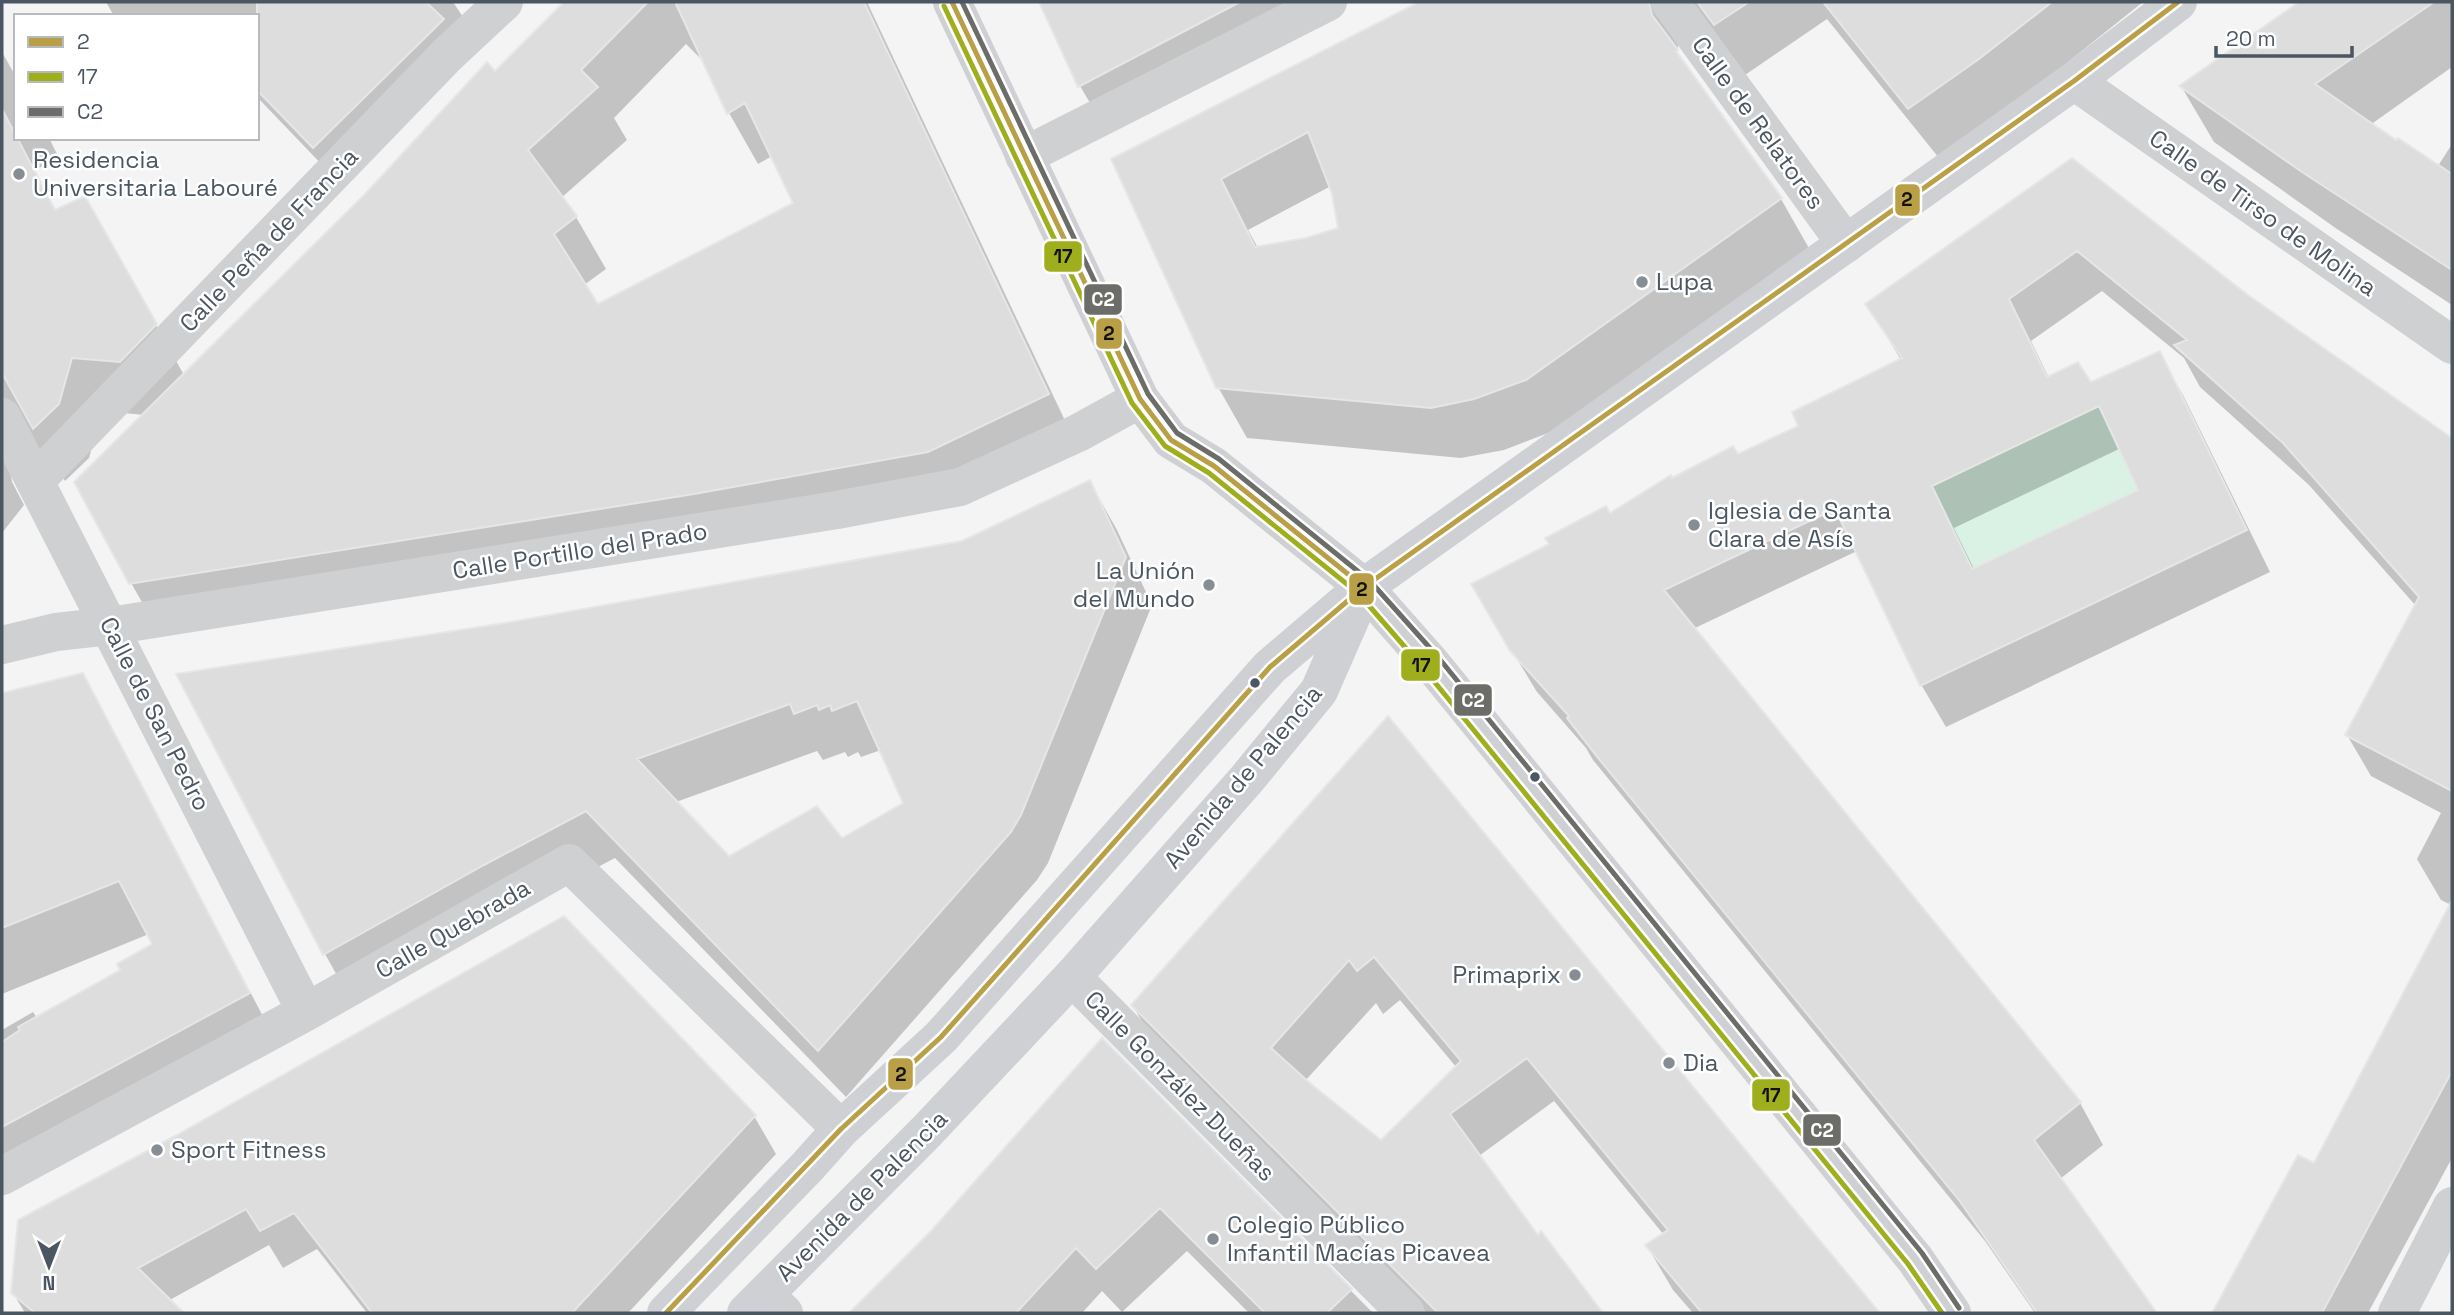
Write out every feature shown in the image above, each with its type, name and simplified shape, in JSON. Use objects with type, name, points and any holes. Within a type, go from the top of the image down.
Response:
[{"type":"main road","points":[[952,2],[1140,399],[1171,440],[1214,466],[1364,587],[1431,663],[1897,1237],[1952,1313]]},
{"type":"main road","points":[[1364,587],[2074,81],[2178,2]]},
{"type":"main road","name":"Avenida de Palencia","points":[[765,1307],[1072,977],[1246,780],[1319,691],[1364,587]]},
{"type":"main road","name":"Avenida de Palencia","points":[[666,1313],[841,1129],[941,1037],[1270,667],[1364,587]]},
{"type":"street","name":"Calle Peña de Francia","points":[[35,481],[447,55],[504,2]]},
{"type":"street","points":[[1024,156],[1328,2]]},
{"type":"street","name":"Calle de Relatores","points":[[1670,2],[1846,244]]},
{"type":"street","name":"Calle de Tirso de Molina","points":[[2074,81],[2452,345]]},
{"type":"street","name":"Calle Portillo del Prado","points":[[2,645],[56,632],[110,626],[837,510],[960,487],[1078,433],[1140,399]]},
{"type":"street","name":"Calle de San Pedro","points":[[2,417],[306,1012]]},
{"type":"street","name":"Calle Quebrada","points":[[2,1176],[306,1012],[569,863],[841,1129]]},
{"type":"street","name":"Calle González Dueñas","points":[[1072,977],[1406,1313]]},
{"type":"street","points":[[2397,1313],[2452,1206]]},
{"type":"green space","points":[[2099,406],[2138,490],[1972,569],[1932,486]]},
{"type":"building","points":[[257,2],[426,2],[444,19],[313,148],[259,92]]},
{"type":"building","points":[[564,2],[648,2],[581,70],[598,87],[528,150],[577,216],[554,234],[598,304],[793,203],[745,103],[727,114],[675,2],[864,2],[1049,394],[928,452],[694,494],[129,584],[74,482],[365,194],[487,62],[495,71]]},
{"type":"building","points":[[1039,2],[1240,2],[1078,87]]},
{"type":"building","points":[[1419,2],[1649,2],[1652,15],[1678,50],[1676,51],[1782,198],[1526,380],[1474,399],[1431,408],[1216,388],[1111,159]],"holes":[[[1308,132],[1332,194],[1338,228],[1306,238],[1255,247],[1221,179]]]},
{"type":"building","points":[[1697,2],[1749,2],[1714,25]]},
{"type":"building","points":[[1823,2],[2052,2],[1979,59],[1908,109]]},
{"type":"building","points":[[2299,2],[2434,2],[2315,84],[2396,140],[2398,138],[2452,174],[2452,270],[2302,172],[2179,86]]},
{"type":"building","points":[[2,109],[14,132],[14,140],[18,140],[55,210],[85,196],[157,324],[120,362],[72,358],[59,404],[33,429],[2,373]]},
{"type":"building","points":[[2072,158],[2248,295],[2452,438],[2452,791],[2345,735],[2419,597],[2283,443],[2174,345],[2187,340],[2077,251],[2009,299],[2047,377],[2078,362],[2091,382],[2160,351],[2247,530],[1920,686],[1835,509],[1664,590],[2081,1102],[2034,1140],[2157,1313],[2037,1313],[1959,1200],[1599,759],[1567,718],[1569,716],[1510,651],[1471,584],[1549,544],[1545,538],[1606,506],[1610,513],[1671,475],[1672,478],[1733,446],[1738,454],[1798,426],[1792,412],[1902,358],[1865,304]],"holes":[[[2099,406],[2138,490],[1972,569],[1932,486]]]},
{"type":"building","points":[[1090,480],[1126,557],[1021,815],[1011,832],[818,1051],[586,811],[323,955],[176,674],[505,623],[962,541]],"holes":[[[857,701],[903,803],[842,838],[817,806],[729,856],[637,759],[790,704],[794,714],[817,705],[819,710],[830,705],[832,711]]]},
{"type":"building","points":[[83,673],[250,993],[2,1127],[2,1042],[20,1030],[18,1027],[120,970],[117,964],[152,944],[119,881],[2,928],[2,693]]},
{"type":"building","points":[[1388,716],[1880,1313],[1702,1313],[1645,1245],[1668,1230],[1527,1058],[1450,1114],[1538,1235],[1541,1231],[1603,1313],[1438,1313],[1131,1005]],"holes":[[[1374,957],[1461,1061],[1381,1140],[1271,1048],[1349,960],[1357,971]]]},
{"type":"building","points":[[2452,900],[2452,1071],[2322,1313],[2212,1313],[2298,1155],[2314,1163]]},
{"type":"building","points":[[564,916],[756,1115],[572,1313],[372,1313],[294,1213],[260,1231],[246,1209],[138,1268],[184,1313],[35,1313],[11,1293],[18,1220],[175,1136]]},
{"type":"building","points":[[1102,1038],[1352,1289],[1327,1313],[1265,1313],[1160,1208],[1096,1269],[1076,1248],[1016,1313],[849,1313],[931,1231]]},
{"type":"transit line","name":"2","points":[[952,2],[1140,399],[1171,440],[1214,466],[1364,587]]},
{"type":"transit line","name":"C2","points":[[962,2],[1148,394],[1177,433],[1219,459],[1370,581],[1438,657],[1922,1253],[1959,1308]]},
{"type":"transit line","name":"2","points":[[666,1313],[841,1129],[941,1037],[1270,667],[1364,587],[2074,81],[2178,2]]},
{"type":"transit line","name":"17","points":[[944,6],[1132,403],[1165,446],[1209,473],[1358,593],[1424,669],[1908,1264],[1942,1313]]},
{"type":"place","name":"Residencia Universitaria Labouré","points":[[19,174]]},
{"type":"place","name":"Lupa","points":[[1642,282]]},
{"type":"place","name":"Iglesia de Santa Clara de Asís","points":[[1694,525]]},
{"type":"place","name":"La Unión del Mundo","points":[[1209,585]]},
{"type":"place","name":"Primaprix","points":[[1575,975]]},
{"type":"place","name":"Dia","points":[[1669,1063]]},
{"type":"place","name":"Sport Fitness","points":[[157,1150]]},
{"type":"place","name":"Colegio Público Infantil Macías Picavea","points":[[1213,1239]]}]
